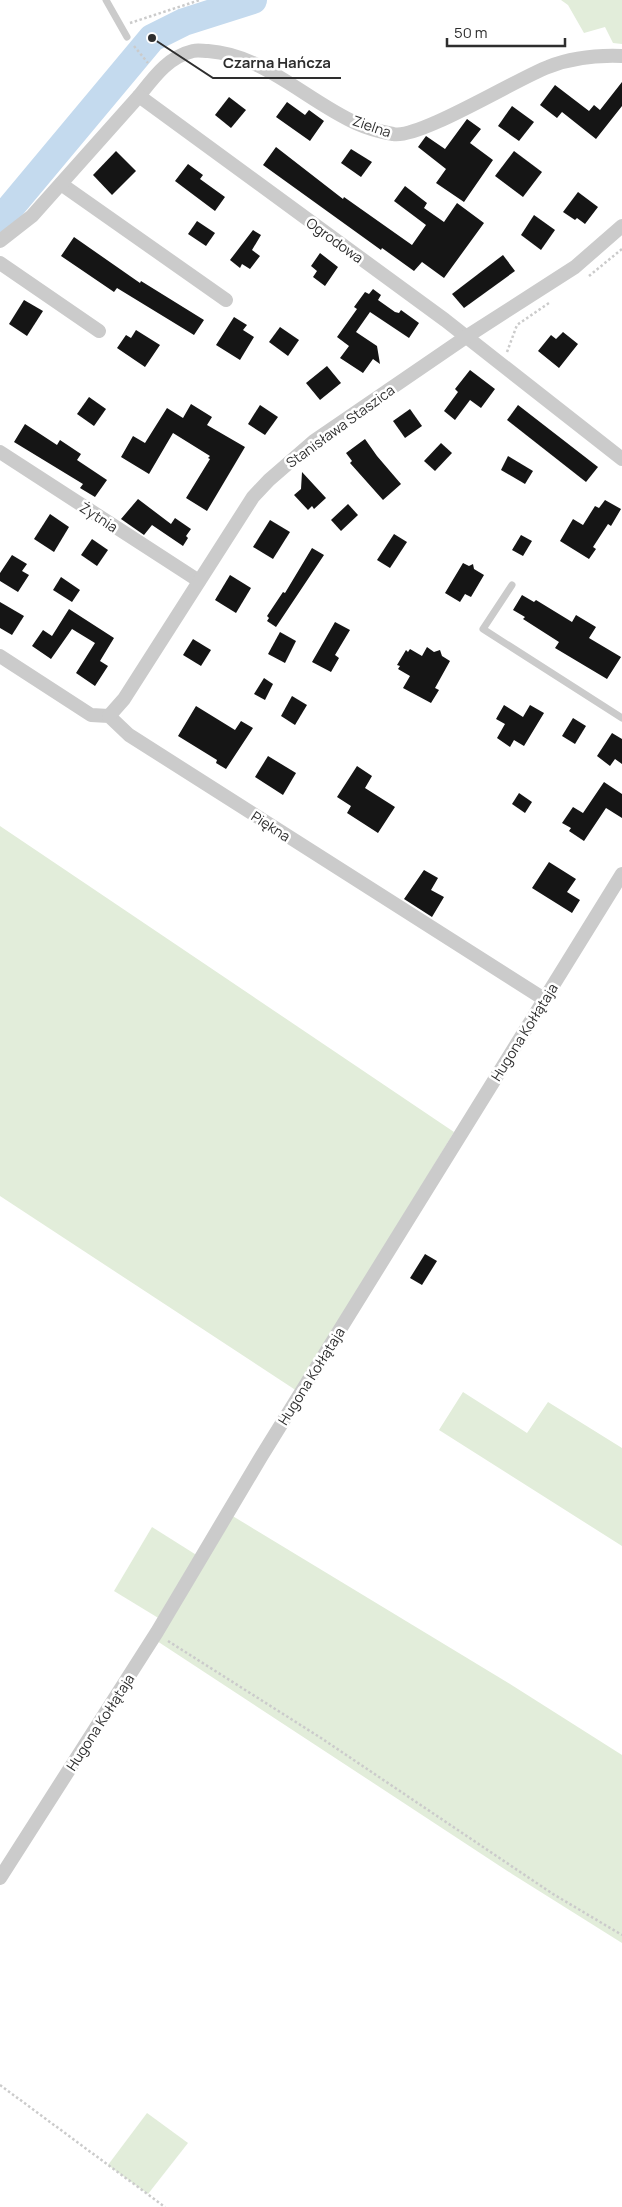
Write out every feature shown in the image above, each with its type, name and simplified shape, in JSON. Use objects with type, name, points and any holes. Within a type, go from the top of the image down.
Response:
[{"type":"street","name":"Zielna","points":[[138,96],[156,74],[172,60],[194,50],[227,53],[260,67],[357,124],[395,135],[430,125],[547,67],[575,58],[596,55],[622,56]]},
{"type":"street","points":[[0,241],[32,216],[138,96]]},
{"type":"street","name":"Ogrodowa","points":[[138,96],[436,314],[622,459]]},
{"type":"street","points":[[61,184],[226,300]]},
{"type":"street","name":"Stanisława Staszica","points":[[109,716],[124,699],[253,497],[269,480],[314,441],[574,267],[622,226]]},
{"type":"street","points":[[0,263],[99,331]]},
{"type":"street","name":"Żytnia","points":[[0,452],[199,581]]},
{"type":"street","points":[[0,656],[91,715],[109,716]]},
{"type":"street","name":"Piękna","points":[[109,716],[129,735],[544,999]]},
{"type":"street","name":"Hugona Kołłątaja","points":[[0,1878],[157,1632],[261,1457],[622,874]]},
{"type":"lane","points":[[106,0],[127,37]]},
{"type":"lane","points":[[512,585],[483,628],[622,718]]},
{"type":"path","points":[[120,26],[200,0]]},
{"type":"path","points":[[127,37],[147,62]]},
{"type":"path","points":[[586,278],[622,249]]},
{"type":"path","points":[[502,366],[517,325],[550,302]]},
{"type":"path","points":[[157,1632],[178,1648],[314,1733],[553,1894],[622,1935]]},
{"type":"path","points":[[0,2085],[165,2207]]},
{"type":"green space","points":[[561,0],[622,0],[622,44],[613,43],[605,27],[584,33],[568,5]]},
{"type":"green space","points":[[0,826],[454,1132],[297,1391],[0,1196]]},
{"type":"green space","points":[[463,1392],[527,1433],[548,1402],[622,1448],[622,1546],[439,1430]]},
{"type":"green space","points":[[231,1515],[510,1684],[622,1755],[622,1943],[512,1874],[157,1641]]},
{"type":"green space","points":[[152,1527],[198,1556],[160,1619],[114,1591]]},
{"type":"green space","points":[[147,2113],[188,2143],[148,2194],[108,2165]]},
{"type":"building","points":[[622,82],[622,106],[596,139],[562,112],[557,118],[540,105],[555,85],[589,111],[594,105],[600,110]]},
{"type":"building","points":[[229,97],[246,110],[231,128],[215,115]]},
{"type":"building","points":[[287,102],[305,115],[309,110],[324,121],[310,141],[276,117]]},
{"type":"building","points":[[512,106],[534,122],[519,141],[498,126]]},
{"type":"building","points":[[467,119],[481,129],[470,143],[493,160],[464,202],[436,183],[446,169],[418,147],[426,136],[445,149]]},
{"type":"building","points":[[276,147],[343,199],[344,197],[412,245],[426,225],[394,201],[405,186],[427,203],[424,208],[444,222],[457,203],[484,223],[444,278],[422,262],[414,271],[382,248],[381,250],[263,165]]},
{"type":"building","points":[[351,149],[372,162],[361,177],[341,163]]},
{"type":"building","points":[[116,151],[136,171],[112,195],[93,175]]},
{"type":"building","points":[[514,151],[542,172],[523,197],[495,176]]},
{"type":"building","points":[[188,164],[203,175],[200,179],[225,197],[215,211],[175,181]]},
{"type":"building","points":[[578,192],[598,207],[585,224],[563,212]]},
{"type":"building","points":[[534,215],[555,230],[541,250],[521,235]]},
{"type":"building","points":[[197,221],[215,233],[206,246],[188,234]]},
{"type":"building","points":[[253,230],[261,235],[252,250],[260,256],[250,269],[242,264],[240,268],[230,260]]},
{"type":"building","points":[[74,237],[140,283],[141,281],[204,320],[194,335],[117,288],[114,292],[61,256]]},
{"type":"building","points":[[320,253],[338,267],[325,286],[313,277],[317,271],[311,266]]},
{"type":"building","points":[[503,255],[515,271],[464,308],[452,294]]},
{"type":"building","points":[[373,289],[381,295],[378,300],[395,312],[399,313],[401,310],[419,323],[409,338],[370,312],[356,332],[377,346],[380,364],[373,359],[363,373],[340,358],[349,346],[337,337],[357,309],[354,307],[365,292],[369,294]]},
{"type":"building","points":[[24,300],[43,311],[27,336],[9,324]]},
{"type":"building","points":[[234,317],[247,325],[243,330],[254,337],[240,360],[216,345]]},
{"type":"building","points":[[280,327],[299,340],[288,356],[269,342]]},
{"type":"building","points":[[136,330],[160,345],[145,367],[117,348],[126,335],[131,338]]},
{"type":"building","points":[[563,332],[578,344],[559,368],[538,351],[551,335],[556,339]]},
{"type":"building","points":[[327,366],[341,383],[320,400],[306,383]]},
{"type":"building","points":[[470,370],[495,389],[481,408],[470,400],[455,420],[444,411],[458,392],[455,389]]},
{"type":"building","points":[[89,397],[106,409],[94,426],[77,414]]},
{"type":"building","points":[[191,404],[212,417],[207,425],[245,447],[207,511],[186,498],[210,456],[173,433],[149,474],[121,457],[133,436],[145,443],[167,408],[183,418]]},
{"type":"building","points":[[260,405],[278,417],[265,435],[248,424]]},
{"type":"building","points":[[518,405],[598,467],[586,482],[507,420]]},
{"type":"building","points":[[410,409],[422,426],[405,438],[393,421]]},
{"type":"building","points":[[25,424],[57,445],[60,440],[81,454],[77,460],[107,480],[95,497],[80,488],[83,484],[14,442]]},
{"type":"building","points":[[365,439],[401,484],[383,500],[350,463],[352,461],[346,453]]},
{"type":"building","points":[[441,443],[452,453],[435,471],[424,461]]},
{"type":"building","points":[[508,456],[533,471],[525,484],[501,470]]},
{"type":"building","points":[[302,472],[326,498],[314,509],[312,506],[308,510],[294,495],[301,489]]},
{"type":"building","points":[[138,499],[171,524],[175,518],[191,529],[186,536],[188,538],[183,546],[152,525],[144,535],[121,519]]},
{"type":"building","points":[[605,500],[621,509],[611,526],[608,524],[593,547],[596,549],[589,559],[560,541],[573,519],[583,525],[595,506],[599,508]]},
{"type":"building","points":[[348,504],[358,515],[341,531],[331,520]]},
{"type":"building","points":[[50,514],[69,527],[54,552],[34,539]]},
{"type":"building","points":[[270,520],[290,532],[273,559],[253,547]]},
{"type":"building","points":[[394,534],[407,542],[390,568],[377,560]]},
{"type":"building","points":[[521,535],[532,541],[523,556],[512,550]]},
{"type":"building","points":[[92,539],[108,550],[97,566],[81,555]]},
{"type":"building","points":[[312,548],[324,555],[276,627],[267,621],[269,618],[267,616],[283,592],[285,593]]},
{"type":"building","points":[[12,555],[27,564],[22,571],[29,575],[18,592],[0,581],[0,573]]},
{"type":"building","points":[[463,563],[469,566],[473,564],[474,569],[484,575],[471,597],[465,594],[460,602],[445,593]]},
{"type":"building","points":[[230,575],[251,588],[236,613],[215,600]]},
{"type":"building","points":[[61,577],[80,590],[72,602],[53,590]]},
{"type":"building","points":[[522,595],[534,602],[536,600],[572,622],[576,615],[596,627],[589,638],[621,657],[607,679],[555,648],[559,642],[523,619],[525,617],[513,610]]},
{"type":"building","points":[[0,602],[24,616],[12,635],[0,628]]},
{"type":"building","points":[[69,609],[114,638],[100,661],[108,666],[95,686],[76,673],[95,643],[72,629],[51,659],[32,646],[43,630],[52,636]]},
{"type":"building","points":[[335,622],[350,630],[335,655],[339,658],[331,672],[312,662]]},
{"type":"building","points":[[280,632],[296,641],[285,663],[268,654]]},
{"type":"building","points":[[193,639],[211,650],[201,666],[183,655]]},
{"type":"building","points":[[427,647],[434,652],[440,650],[442,656],[450,661],[435,688],[439,690],[431,703],[403,688],[410,676],[398,669],[400,666],[397,665],[406,650],[408,652],[410,649],[422,656]]},
{"type":"building","points":[[264,678],[273,684],[265,700],[254,694]]},
{"type":"building","points":[[292,696],[307,705],[295,725],[281,716]]},
{"type":"building","points":[[504,705],[523,717],[530,705],[544,713],[524,746],[514,740],[510,747],[497,738],[505,724],[496,719]]},
{"type":"building","points":[[196,706],[235,730],[241,721],[253,728],[226,769],[216,763],[217,760],[178,736]]},
{"type":"building","points":[[573,718],[586,726],[575,744],[562,736]]},
{"type":"building","points":[[612,733],[622,739],[622,764],[615,759],[610,766],[597,756]]},
{"type":"building","points":[[268,756],[296,773],[283,795],[255,777]]},
{"type":"building","points":[[357,766],[372,776],[365,788],[395,807],[378,833],[347,813],[351,806],[337,797]]},
{"type":"building","points":[[604,782],[622,794],[622,818],[606,808],[584,841],[569,831],[571,828],[562,823],[573,807],[583,813]]},
{"type":"building","points":[[519,793],[532,802],[525,813],[512,804]]},
{"type":"building","points":[[549,862],[576,879],[567,892],[580,900],[572,913],[532,888]]},
{"type":"building","points":[[424,870],[438,878],[431,890],[444,897],[432,917],[404,899]]},
{"type":"building","points":[[425,1254],[437,1261],[422,1285],[410,1278]]},
{"type":"waterway","points":[[0,220],[152,38],[184,22],[253,0]]},
{"type":"place","name":"Czarna Hańcza","points":[[152,38]]}]
